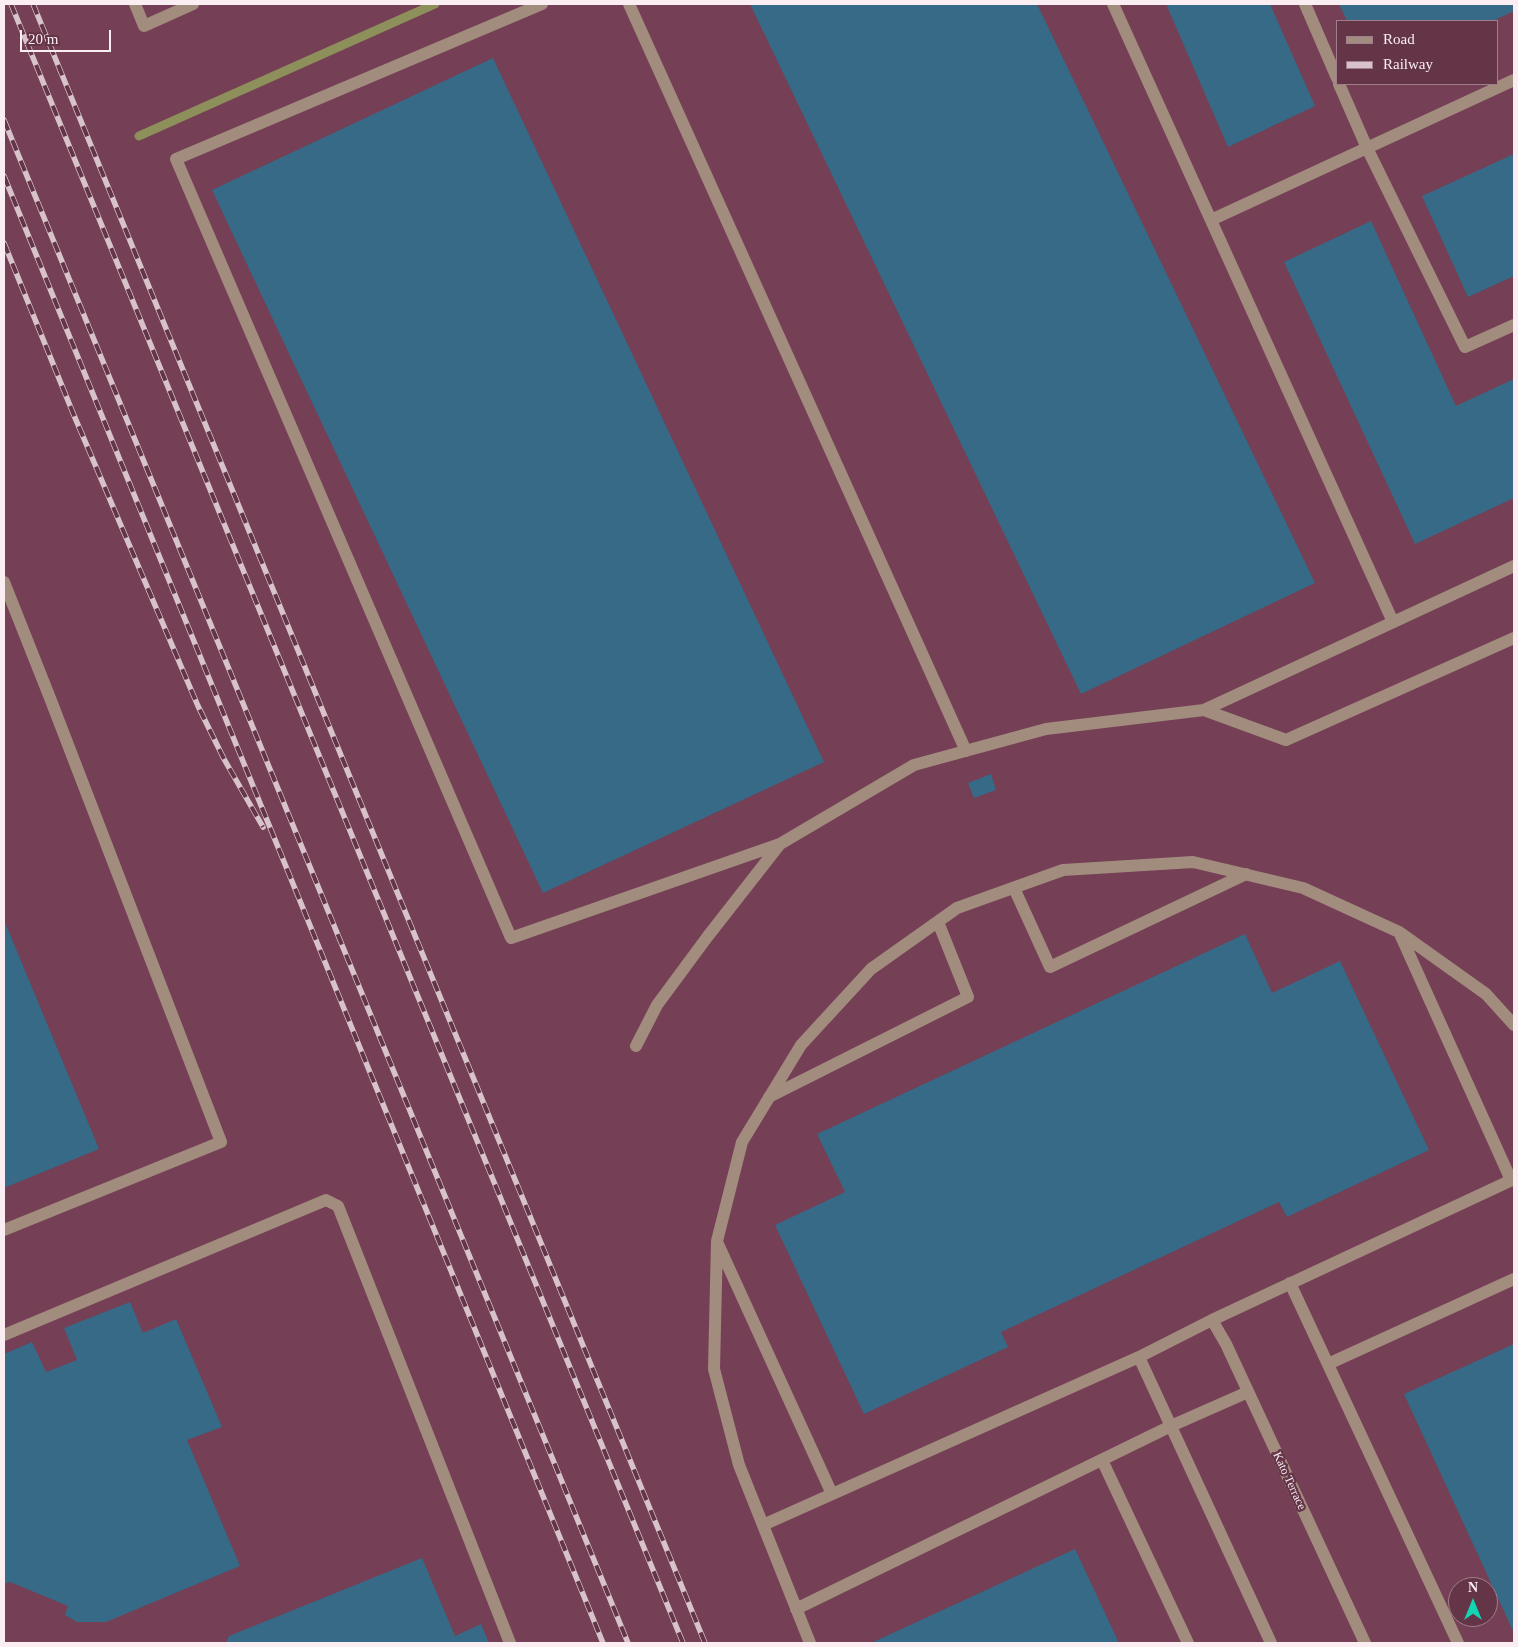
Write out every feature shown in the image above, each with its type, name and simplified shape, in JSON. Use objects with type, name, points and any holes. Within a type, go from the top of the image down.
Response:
[{"type":"street","points":[[134,4],[144,26],[193,4]]},
{"type":"street","points":[[542,4],[176,158],[511,938],[780,844],[914,765],[1046,729],[1204,710],[1514,566]]},
{"type":"street","points":[[629,4],[966,751]]},
{"type":"street","points":[[1113,4],[1393,622]]},
{"type":"street","points":[[1304,4],[1336,76]]},
{"type":"street","points":[[1211,220],[1514,80]]},
{"type":"street","points":[[1339,85],[1367,148],[1465,347],[1514,325]]},
{"type":"street","points":[[4,582],[221,1142],[4,1230]]},
{"type":"street","points":[[1204,710],[1286,740],[1514,638]]},
{"type":"street","points":[[636,1046],[657,1005],[780,844]]},
{"type":"street","points":[[810,1643],[739,1465],[714,1368],[717,1241],[742,1142],[800,1045],[871,969],[958,908],[1063,870],[1193,862],[1303,888],[1399,932],[1486,994],[1514,1025]]},
{"type":"street","points":[[1014,888],[1050,967],[1246,874]]},
{"type":"street","points":[[769,1097],[968,997],[938,922]]},
{"type":"street","points":[[762,1525],[1139,1357],[1290,1283],[1513,1180],[1399,932]]},
{"type":"street","points":[[4,1335],[326,1200],[338,1206],[510,1643]]},
{"type":"street","points":[[717,1241],[832,1494]]},
{"type":"street","points":[[1328,1364],[1514,1279]]},
{"type":"street","points":[[1290,1283],[1458,1643]]},
{"type":"street","name":"Kato Terrace","points":[[1212,1320],[1248,1392],[1365,1643]]},
{"type":"street","points":[[1139,1357],[1271,1643]]},
{"type":"street","points":[[796,1608],[1171,1426],[1248,1392]]},
{"type":"street","points":[[1102,1460],[1188,1643]]},
{"type":"shaded area","points":[[4,4],[1514,4],[1514,1643],[4,1643]]},
{"type":"building","points":[[750,4],[1037,4],[1315,583],[1081,694]]},
{"type":"building","points":[[1166,4],[1270,4],[1315,106],[1228,147]]},
{"type":"building","points":[[1339,4],[1514,4],[1514,11],[1495,20],[1347,20]]},
{"type":"building","points":[[493,58],[824,762],[543,893],[212,190]]},
{"type":"building","points":[[1514,154],[1514,276],[1468,297],[1422,196]]},
{"type":"building","points":[[1371,221],[1456,406],[1514,379],[1514,498],[1415,544],[1284,262]]},
{"type":"building","points":[[991,774],[996,790],[974,798],[968,783]]},
{"type":"building","points":[[4,920],[99,1149],[4,1188]]},
{"type":"building","points":[[1245,934],[1272,993],[1340,961],[1429,1150],[1287,1217],[1279,1202],[1001,1332],[1008,1347],[864,1414],[775,1225],[845,1192],[817,1134]]},
{"type":"building","points":[[130,1302],[143,1333],[176,1319],[222,1427],[187,1440],[240,1566],[106,1622],[77,1622],[65,1615],[68,1606],[10,1582],[4,1584],[4,1354],[32,1342],[46,1372],[77,1360],[64,1328]]},
{"type":"building","points":[[1514,1344],[1514,1633],[1498,1598],[1498,1577],[1488,1577],[1404,1394]]},
{"type":"building","points":[[1075,1549],[1119,1643],[871,1643]]},
{"type":"building","points":[[422,1558],[455,1636],[481,1624],[489,1643],[226,1643],[229,1636]]},
{"type":"waterway","points":[[139,136],[435,4]]},
{"type":"railway","points":[[11,4],[683,1643]]},
{"type":"railway","points":[[33,4],[705,1643]]},
{"type":"railway","points":[[4,120],[628,1643]]},
{"type":"railway","points":[[4,176],[603,1643]]},
{"type":"railway","points":[[4,243],[73,413],[198,706],[224,759],[263,827]]}]
